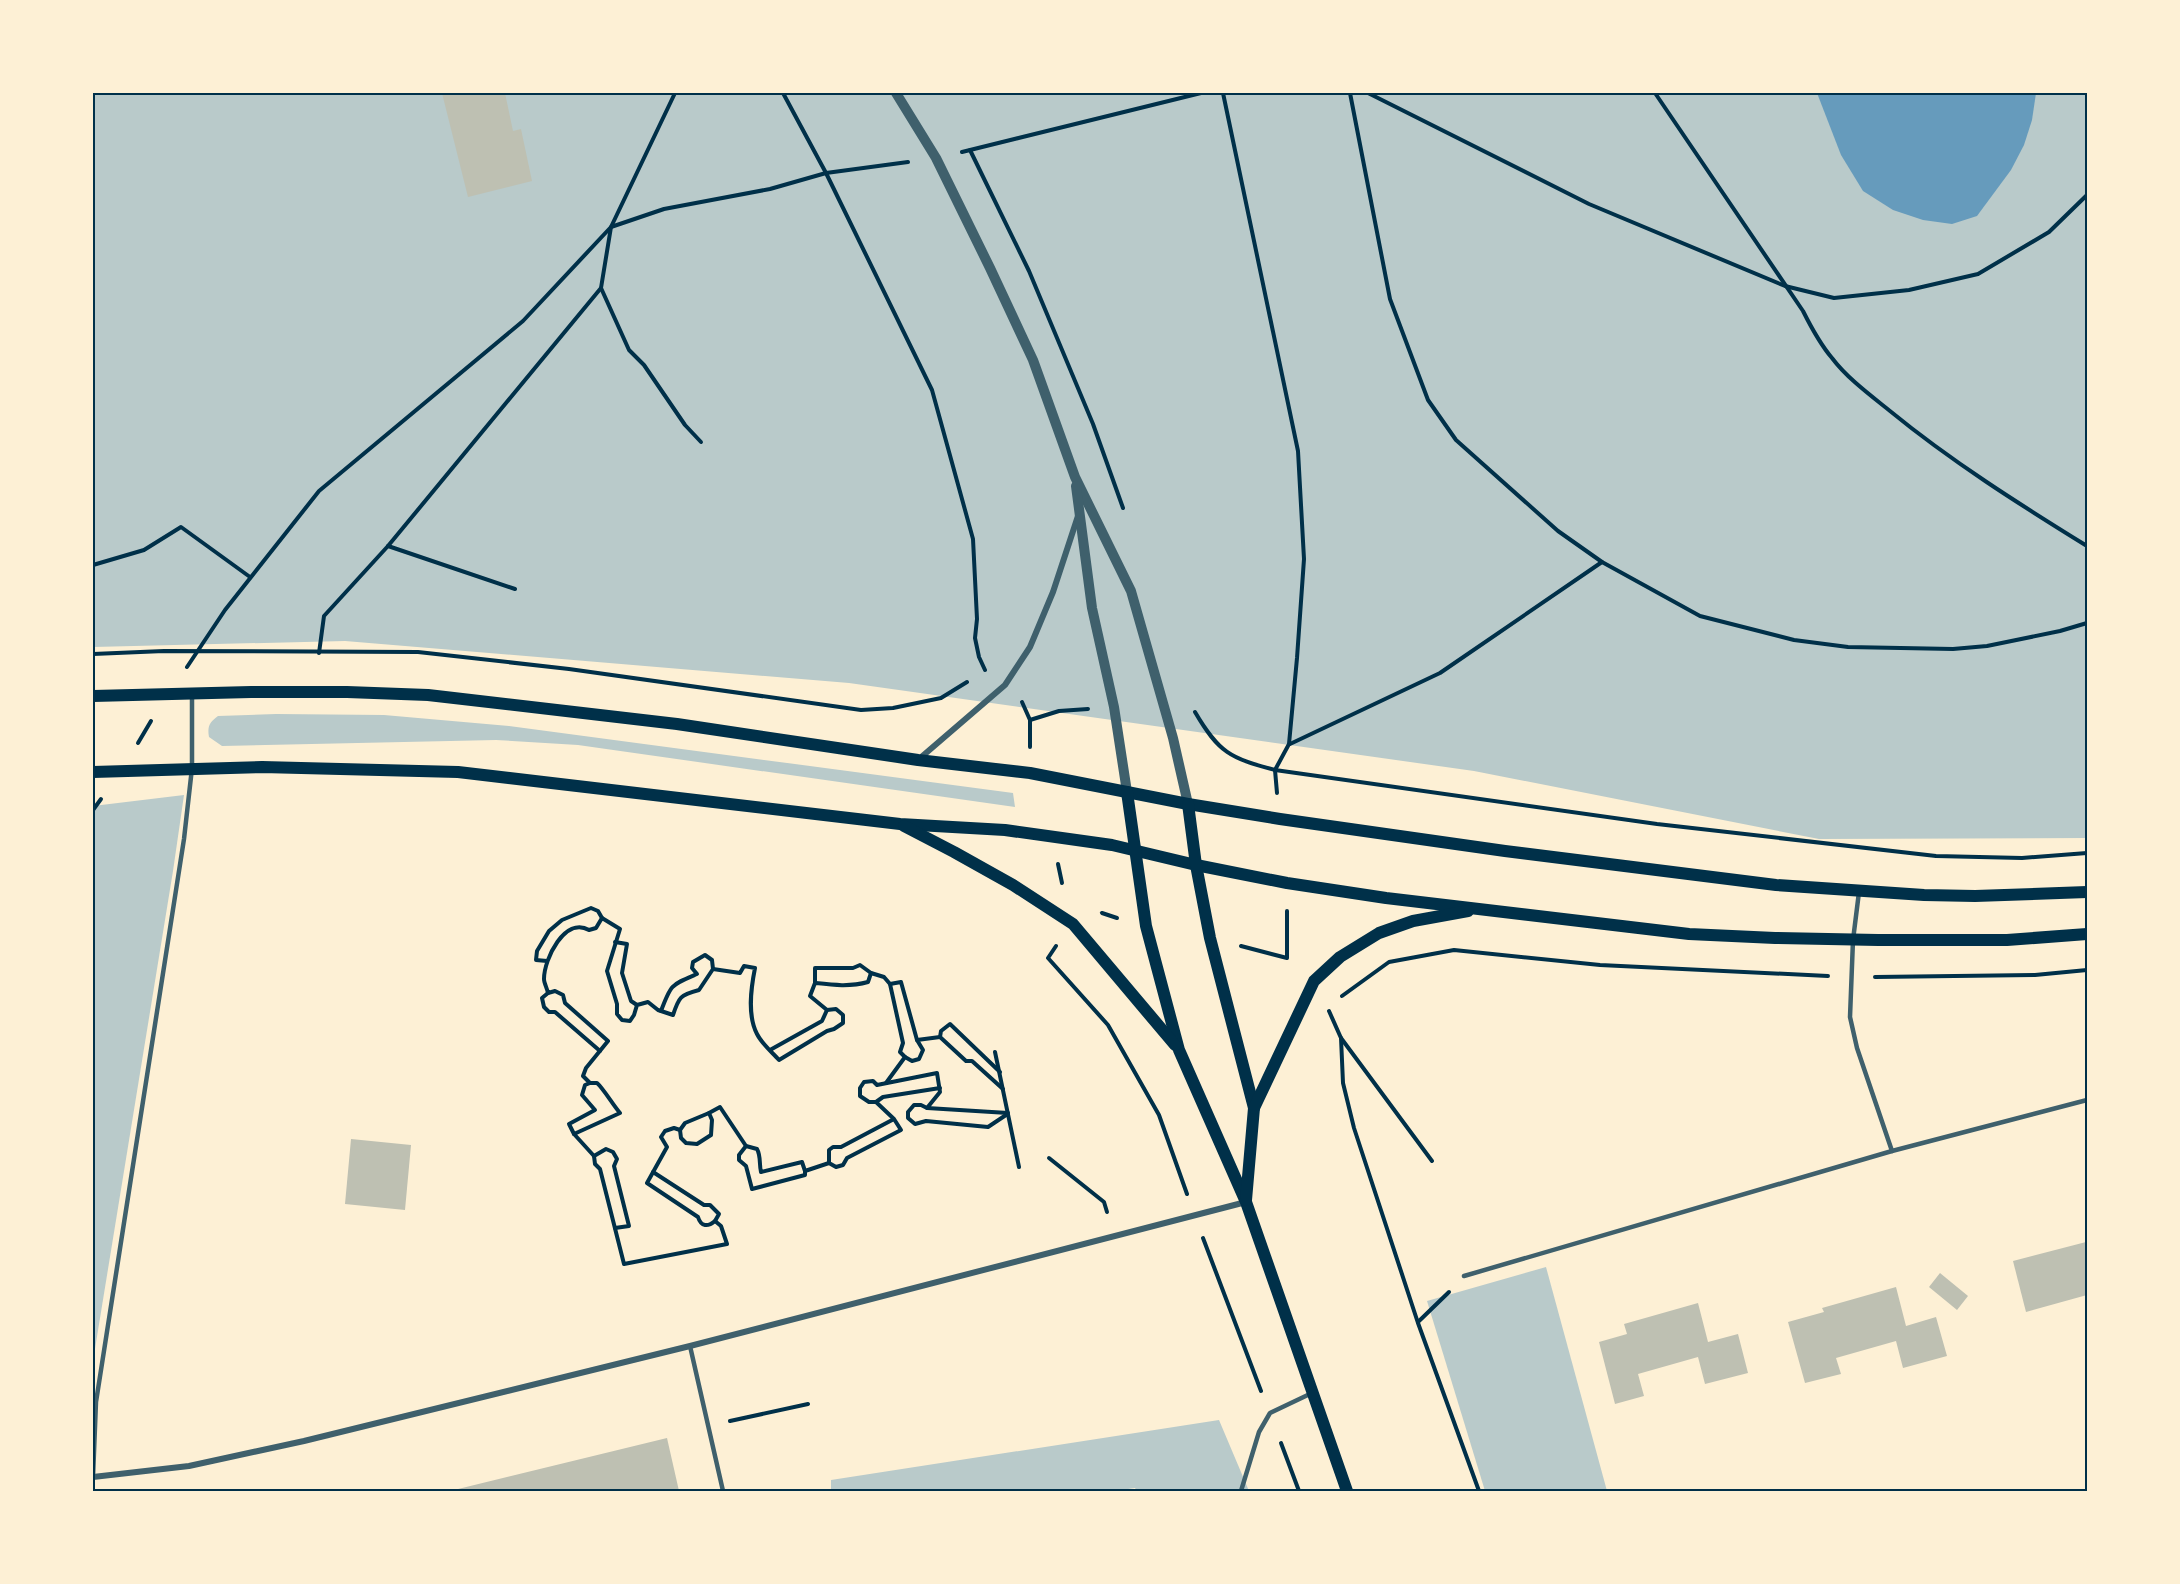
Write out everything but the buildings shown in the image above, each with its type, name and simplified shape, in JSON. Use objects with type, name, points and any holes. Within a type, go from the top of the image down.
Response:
[{"type":"main road","points":[[93,696],[347,692],[428,695],[677,724],[918,760],[1030,773],[1188,804],[1505,851],[1776,885],[1859,892],[1975,896],[2087,892]]},
{"type":"main road","points":[[93,772],[262,767],[458,772],[900,824],[1005,830],[1112,845],[1287,883],[1386,898],[1689,934],[1853,940],[2007,940],[2087,934]]},
{"type":"main road","points":[[1127,792],[1146,926],[1179,1050],[1246,1203],[1347,1491]]},
{"type":"main road","points":[[1188,804],[1196,865],[1210,938],[1254,1108],[1246,1203]]},
{"type":"main road","points":[[900,824],[1013,885],[1073,924],[1179,1050]]},
{"type":"main road","points":[[1254,1108],[1314,981],[1340,957],[1379,933],[1413,921],[1481,909]]},
{"type":"street","points":[[896,93],[936,158],[1033,360],[1075,477],[1131,591],[1173,738],[1188,804]]},
{"type":"street","points":[[1075,477],[1092,608],[1114,707],[1127,792]]},
{"type":"street","points":[[918,760],[1005,686],[1030,647],[1053,592],[1079,512]]},
{"type":"street","points":[[93,1477],[189,1466],[304,1441],[690,1346],[1246,1203]]},
{"type":"lane","points":[[93,1477],[96,1402],[184,839],[192,768],[192,693]]},
{"type":"lane","points":[[1859,892],[1853,940],[1850,1017],[1857,1048],[1892,1150]]},
{"type":"lane","points":[[1464,1276],[1892,1150],[2087,1100]]},
{"type":"lane","points":[[690,1346],[723,1491]]},
{"type":"lane","points":[[1241,1491],[1259,1432],[1270,1413],[1312,1393]]},
{"type":"path","points":[[320,653],[324,616],[388,546],[601,288],[611,227],[675,93]]},
{"type":"path","points":[[93,654],[164,651],[418,652],[569,669],[861,710],[893,708],[941,698],[986,671],[979,657],[975,638],[977,589],[973,539],[932,390],[826,173],[783,93]]},
{"type":"path","points":[[970,150],[1201,93]]},
{"type":"path","points":[[1224,93],[1298,451],[1304,559],[1289,744],[1275,770],[1657,824],[1936,856],[2022,858],[2087,853]]},
{"type":"path","points":[[1350,93],[1390,299],[1428,400],[1456,440],[1558,531],[1602,562],[1700,616],[1794,640],[1848,647],[1953,649],[1987,646],[2087,623]]},
{"type":"path","points":[[1368,93],[1589,204],[1785,286],[1834,298],[1909,290],[1978,274],[2049,232],[2087,195]]},
{"type":"path","points":[[1654,93],[1833,359],[1875,399],[1920,435],[2028,509],[2087,546]]},
{"type":"path","points":[[225,610],[319,491],[523,321],[611,227],[664,209],[770,189],[826,173],[936,158]]},
{"type":"path","points":[[601,288],[629,350],[644,365],[686,425],[701,442]]},
{"type":"path","points":[[93,565],[144,550],[181,527],[250,577]]},
{"type":"path","points":[[388,546],[515,589]]},
{"type":"path","points":[[1289,744],[1440,673],[1602,562]]},
{"type":"path","points":[[547,961],[536,960],[537,951],[549,931],[562,920],[591,908],[598,911],[602,918],[620,929],[607,971],[617,1004],[616,1014],[622,1020],[630,1021],[637,1005]]},
{"type":"path","points":[[548,993],[544,981],[547,961],[561,937],[569,930],[578,927],[590,930],[596,928],[602,918]]},
{"type":"path","points":[[615,942],[627,944],[622,973],[631,1001],[637,1005],[648,1002],[661,1011],[674,1015],[680,997],[699,990],[713,969],[712,960],[705,955],[698,957],[693,962],[692,968],[697,974],[674,984],[661,1011]]},
{"type":"path","points":[[1336,1000],[1389,962],[1454,950],[1600,965],[1851,977],[2035,975],[2087,970]]},
{"type":"path","points":[[713,969],[740,973],[744,966],[755,968],[750,991],[752,1015],[757,1034],[779,1060],[843,1023],[843,1015],[836,1009],[826,1010],[810,996],[815,983],[815,968],[853,968],[860,965],[866,967],[871,973],[884,977],[890,984],[903,1043],[900,1052],[912,1061],[919,1059],[923,1050],[901,982],[890,984]]},
{"type":"path","points":[[815,983],[846,986],[862,984],[868,982],[871,973]]},
{"type":"path","points":[[590,1083],[584,1076],[586,1068],[600,1051],[608,1041],[565,1003],[563,995],[555,991],[542,998],[544,1007],[549,1012],[555,1012],[600,1051]]},
{"type":"path","points":[[770,1050],[822,1021],[826,1010]]},
{"type":"path","points":[[940,1036],[941,1030],[950,1024],[1000,1072]]},
{"type":"path","points":[[918,1040],[940,1036]]},
{"type":"path","points":[[940,1036],[966,1061],[972,1061],[1003,1089]]},
{"type":"path","points":[[1432,1161],[1341,1038],[1343,1083],[1354,1128],[1418,1323],[1479,1491]]},
{"type":"path","points":[[995,1052],[1019,1167]]},
{"type":"path","points":[[886,1083],[905,1057]]},
{"type":"path","points":[[927,1108],[940,1092],[940,1088],[937,1073],[877,1085],[873,1081],[864,1082],[860,1088],[860,1096],[869,1102],[876,1102],[883,1097],[940,1088]]},
{"type":"path","points":[[574,1134],[620,1113],[597,1083],[585,1085],[582,1095],[595,1110],[569,1124],[574,1134],[594,1156],[595,1164],[600,1169],[624,1264],[727,1244],[721,1226],[715,1221]]},
{"type":"path","points":[[805,1171],[828,1163],[836,1167],[843,1165],[847,1158],[901,1130],[894,1119],[876,1102]]},
{"type":"path","points":[[914,1105],[927,1108],[1008,1113],[988,1127],[926,1121],[915,1124],[908,1118],[908,1112],[914,1105]]},
{"type":"path","points":[[709,1113],[712,1120],[711,1135],[697,1144],[686,1143],[681,1138],[680,1131],[685,1123],[720,1107],[746,1146],[757,1149],[761,1172],[802,1162],[805,1175],[752,1189],[746,1166],[739,1160],[739,1155],[746,1146]]},
{"type":"path","points":[[828,1163],[829,1150],[833,1147],[841,1147],[894,1119]]},
{"type":"path","points":[[653,1172],[698,1201],[715,1209],[719,1214],[715,1221],[710,1225],[704,1225],[699,1222],[698,1217],[647,1183],[653,1172],[667,1147],[661,1137],[665,1131],[674,1128],[680,1131]]},
{"type":"path","points":[[594,1156],[606,1149],[614,1152],[617,1159],[614,1166],[629,1226],[615,1228]]},
{"type":"path","points":[[1049,1158],[1104,1202],[1115,1236]]},
{"type":"path","points":[[1418,1323],[1464,1276]]},
{"type":"path","points":[[709,1426],[808,1404]]},
{"type":"shaded area","points":[[93,93],[2087,93],[2087,838],[1819,839],[1474,771],[849,683],[345,641],[93,647]]},
{"type":"shaded area","points":[[384,715],[509,726],[1013,793],[1015,807],[578,745],[496,740],[222,746],[209,737],[210,725],[218,716]]},
{"type":"shaded area","points":[[184,795],[173,871],[93,1361],[93,806]]},
{"type":"shaded area","points":[[1546,1267],[1607,1491],[1485,1491],[1427,1301]]},
{"type":"shaded area","points":[[1219,1420],[1249,1491],[1137,1491],[1135,1488],[1114,1491],[831,1491],[831,1480]]},
{"type":"water","points":[[1817,93],[2036,93],[2032,120],[2024,145],[2011,170],[1977,216],[1952,224],[1923,220],[1893,210],[1863,191],[1841,155]]}]
